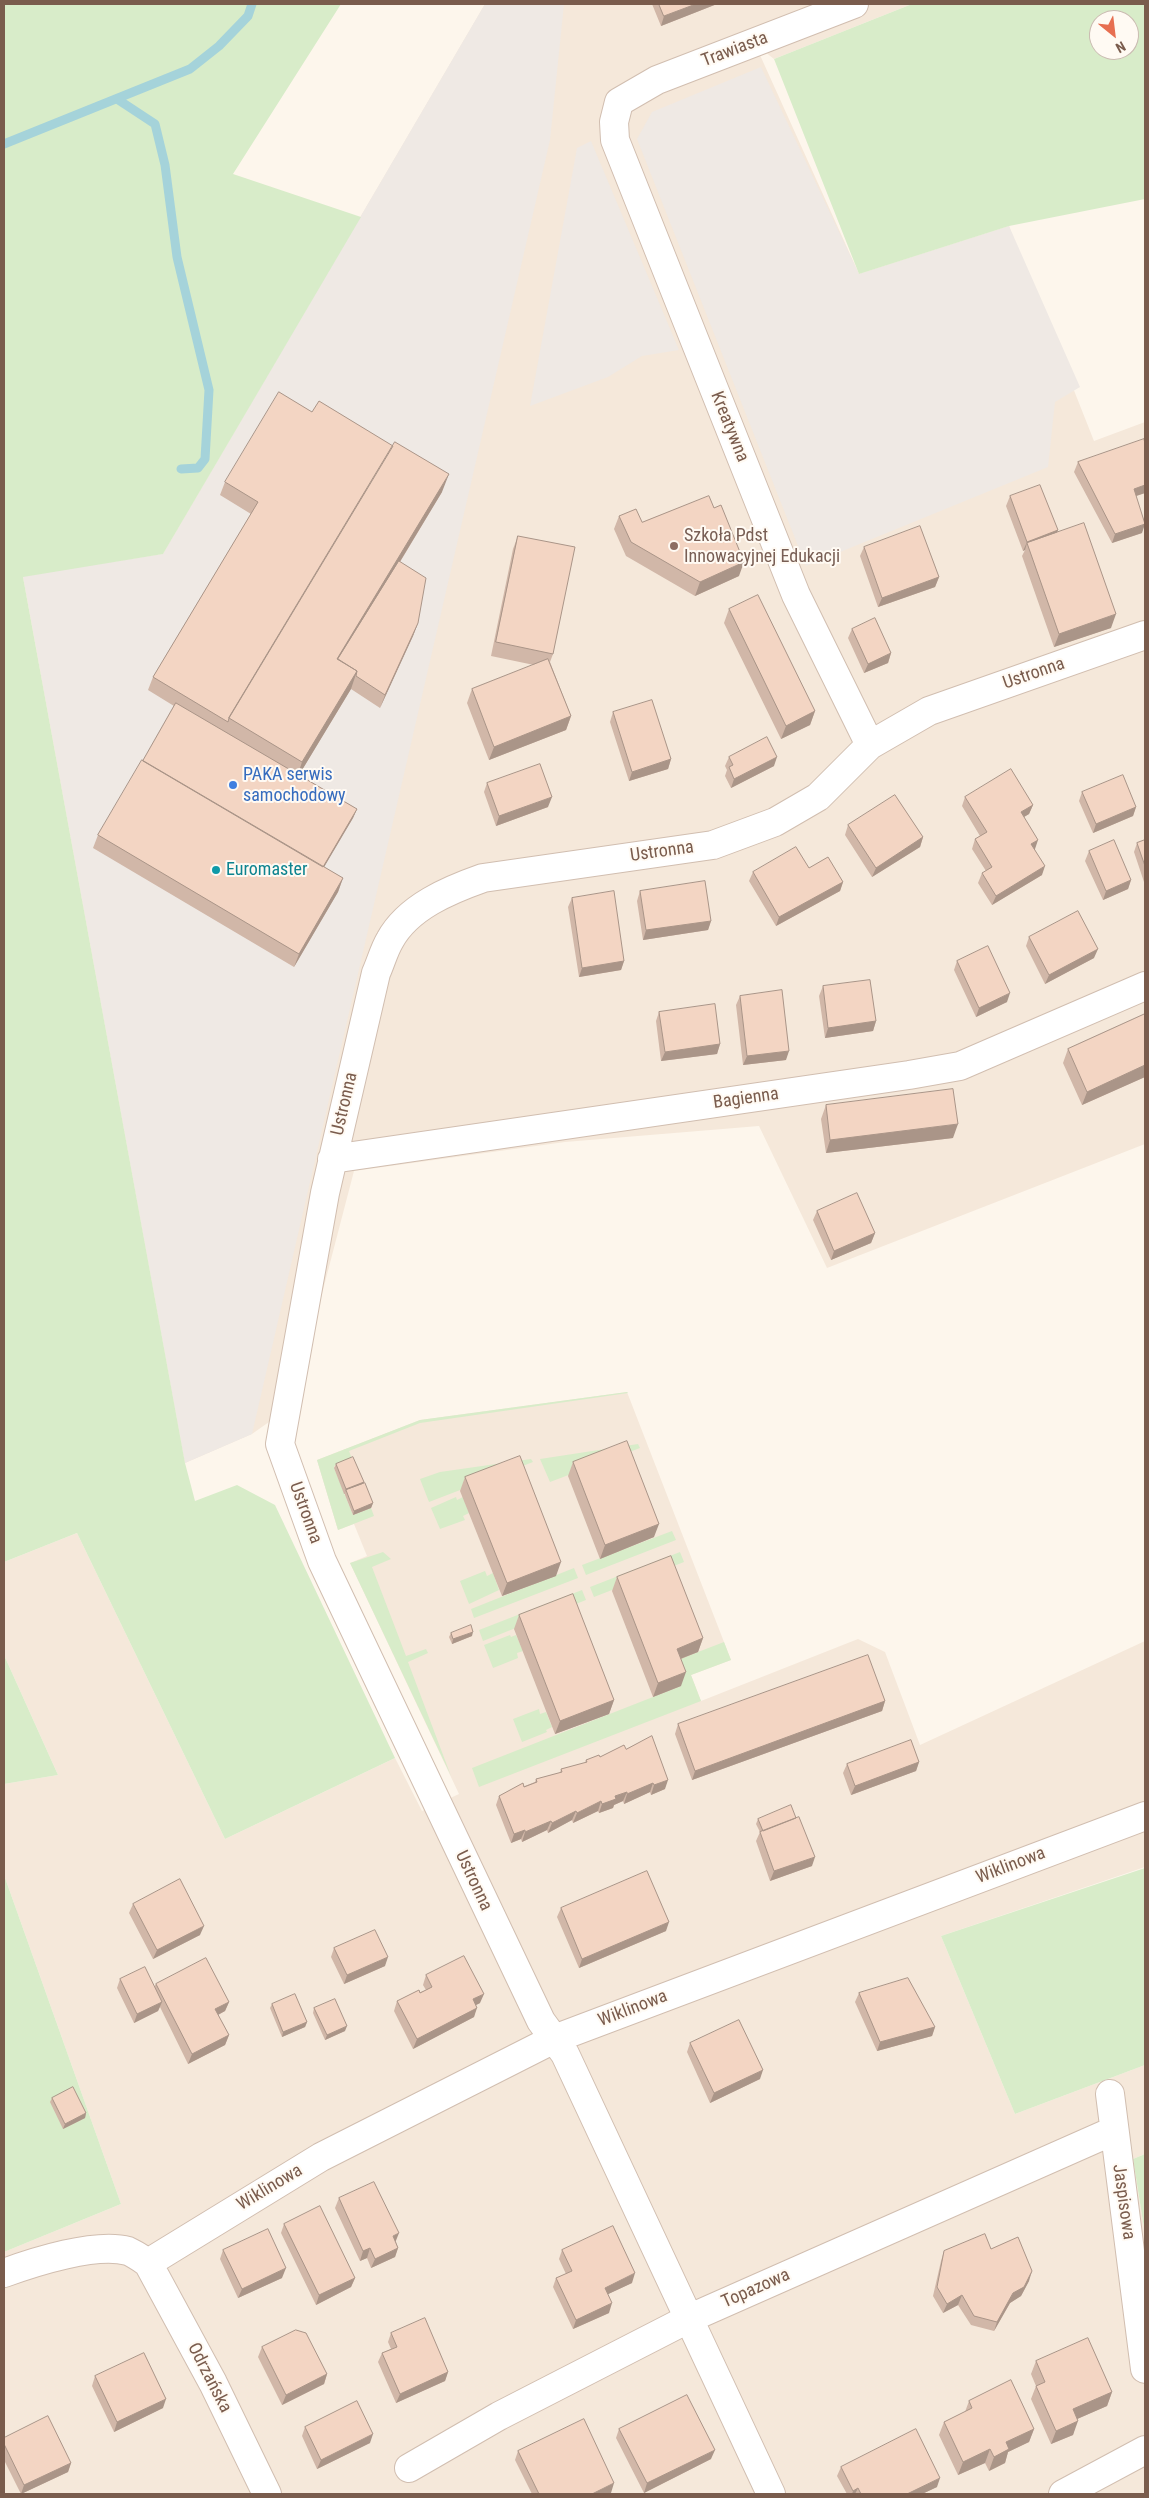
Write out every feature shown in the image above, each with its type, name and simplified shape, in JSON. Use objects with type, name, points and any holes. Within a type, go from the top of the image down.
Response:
[{"type":"street","name":"Trawiasta","points":[[619,102],[657,80],[854,4]]},
{"type":"street","name":"Kreatywna","points":[[619,102],[614,122],[615,140],[796,594],[870,745]]},
{"type":"street","name":"Ustronna","points":[[771,2494],[565,2054],[541,2021],[478,1893],[327,1570],[280,1444],[332,1159],[376,973],[390,939],[410,917],[431,901],[454,888],[483,878],[713,845],[775,822],[818,797],[870,745],[929,711],[1145,635]]},
{"type":"street","name":"Bagienna","points":[[332,1159],[899,1077],[960,1066],[1145,986]]},
{"type":"street","name":"Wiklinowa","points":[[148,2263],[321,2157],[554,2039],[1145,1816]]},
{"type":"street","name":"Jaspisowa","points":[[1110,2094],[1113,2131],[1145,2369]]},
{"type":"street","name":"Topazowa","points":[[409,2468],[498,2416],[688,2319],[1113,2131]]},
{"type":"street","points":[[4,2273],[42,2259],[108,2249],[129,2252],[148,2263]]},
{"type":"street","name":"Odrzańska","points":[[148,2263],[213,2383],[266,2494]]},
{"type":"street","points":[[1063,2494],[1145,2450]]},
{"type":"shaded area","points":[[485,4],[912,4],[774,59],[755,44],[859,274],[1009,226],[1094,441],[1145,422],[1145,1144],[827,1268],[759,1126],[565,1142],[354,1171],[293,1405],[252,1434],[185,1463],[23,576],[163,554]]},
{"type":"shaded area","points":[[485,4],[564,4],[550,140],[252,1434],[185,1463],[23,576],[163,554]]},
{"type":"shaded area","points":[[761,67],[859,274],[1009,226],[1080,387],[1055,402],[1048,467],[806,566],[637,139],[652,112]]},
{"type":"shaded area","points":[[591,141],[679,350],[642,356],[608,377],[530,406],[577,148]]},
{"type":"shaded area","points":[[627,1392],[731,1660],[691,1675],[701,1701],[858,1639],[885,1652],[920,1745],[1145,1641],[1145,1867],[941,1936],[1015,2114],[1145,2065],[1145,2154],[1133,2159],[1145,2234],[1145,2494],[4,2494],[4,2252],[121,2204],[4,1875],[4,1784],[58,1775],[4,1655],[4,1562],[77,1533],[225,1839],[395,1758],[422,1811],[459,1794],[350,1563],[367,1556],[354,1524],[338,1530],[317,1460],[420,1420]]},
{"type":"green space","points":[[4,4],[341,4],[233,174],[361,217],[163,554],[23,577],[185,1463],[195,1501],[237,1485],[275,1505],[395,1758],[225,1839],[77,1533],[4,1562]]},
{"type":"green space","points":[[912,4],[1145,4],[1145,199],[1009,226],[859,274],[774,59]]},
{"type":"green space","points":[[627,1392],[420,1423],[349,1451],[352,1459],[334,1466],[334,1468],[353,1515],[371,1508],[374,1516],[338,1530],[317,1460],[420,1420]]},
{"type":"green space","points":[[638,1444],[640,1448],[550,1482],[540,1459]]},
{"type":"green space","points":[[531,1459],[533,1462],[429,1502],[420,1479],[440,1472]]},
{"type":"green space","points":[[456,1497],[457,1500],[463,1497],[469,1513],[463,1516],[465,1520],[440,1529],[431,1508]]},
{"type":"green space","points":[[672,1531],[676,1540],[586,1575],[582,1565]]},
{"type":"green space","points":[[383,1552],[391,1559],[372,1567],[406,1656],[426,1649],[428,1653],[408,1662],[451,1776],[350,1563]]},
{"type":"green space","points":[[680,1552],[684,1562],[594,1597],[590,1587]]},
{"type":"green space","points":[[574,1568],[578,1578],[474,1618],[471,1609]]},
{"type":"green space","points":[[485,1571],[487,1576],[493,1573],[499,1590],[469,1604],[460,1581]]},
{"type":"green space","points":[[582,1590],[586,1600],[483,1641],[479,1630]]},
{"type":"green space","points":[[510,1635],[511,1637],[516,1635],[523,1651],[517,1653],[518,1658],[493,1668],[484,1645]]},
{"type":"green space","points":[[724,1642],[731,1660],[691,1675],[701,1701],[479,1787],[472,1768],[681,1686],[672,1662]]},
{"type":"green space","points":[[4,1655],[58,1775],[4,1784]]},
{"type":"green space","points":[[539,1709],[540,1714],[546,1712],[552,1727],[546,1730],[547,1732],[522,1742],[513,1719]]},
{"type":"green space","points":[[1145,1868],[1145,2065],[1015,2114],[941,1936]]},
{"type":"green space","points":[[4,1875],[121,2204],[4,2252]]},
{"type":"green space","points":[[1145,2154],[1145,2234],[1133,2159]]},
{"type":"building","points":[[659,4],[696,4],[664,16]]},
{"type":"building","points":[[279,392],[312,412],[319,401],[393,446],[228,722],[153,677],[258,502],[225,482]]},
{"type":"building","points":[[1144,439],[1145,485],[1134,489],[1145,524],[1115,534],[1078,462]]},
{"type":"building","points":[[395,442],[449,474],[337,659],[357,671],[302,762],[229,718]]},
{"type":"building","points":[[1040,485],[1058,530],[1027,542],[1010,496]]},
{"type":"building","name":"Szkoła Pdst Innowacyjnej Edukacji","points":[[709,496],[714,508],[721,505],[744,562],[700,582],[631,542],[619,516],[636,509],[642,522]]},
{"type":"building","points":[[1084,523],[1116,614],[1059,634],[1027,543]]},
{"type":"building","points":[[920,526],[939,577],[882,598],[864,547]]},
{"type":"building","points":[[518,536],[575,547],[553,654],[496,642]]},
{"type":"building","points":[[399,561],[426,578],[418,623],[385,695],[356,676],[357,671],[338,659]]},
{"type":"building","points":[[758,595],[815,711],[786,726],[729,609]]},
{"type":"building","points":[[875,618],[891,653],[868,664],[852,629]]},
{"type":"building","points":[[548,659],[571,716],[494,747],[472,689]]},
{"type":"building","points":[[652,700],[671,759],[632,772],[613,712]]},
{"type":"building","points":[[176,703],[357,809],[323,867],[143,761]]},
{"type":"building","points":[[767,737],[777,757],[734,779],[729,767],[733,765],[729,757]]},
{"type":"building","name":"Euromaster","points":[[142,760],[343,878],[299,954],[98,835]]},
{"type":"building","points":[[540,764],[552,797],[499,816],[487,783]]},
{"type":"building","points":[[1011,769],[1033,805],[1021,812],[1038,840],[1031,844],[1045,866],[996,896],[982,873],[992,867],[975,839],[987,832],[965,797]]},
{"type":"building","points":[[1123,775],[1136,807],[1096,824],[1082,792]]},
{"type":"building","points":[[895,795],[923,837],[876,868],[848,825]]},
{"type":"building","points":[[1114,840],[1131,880],[1106,891],[1089,851]]},
{"type":"building","points":[[1145,840],[1145,866],[1137,843]]},
{"type":"building","points":[[796,847],[809,868],[828,857],[843,882],[779,917],[753,872]]},
{"type":"building","points":[[705,881],[711,921],[646,930],[640,891]]},
{"type":"building","points":[[614,891],[624,961],[582,968],[572,898]]},
{"type":"building","points":[[1078,911],[1098,949],[1049,975],[1029,937]]},
{"type":"building","points":[[988,946],[1010,993],[979,1008],[957,961]]},
{"type":"building","points":[[870,980],[876,1021],[828,1028],[823,986]]},
{"type":"building","points":[[782,990],[789,1051],[747,1056],[740,996]]},
{"type":"building","points":[[715,1004],[720,1044],[665,1052],[659,1012]]},
{"type":"building","points":[[1145,1014],[1145,1065],[1087,1092],[1068,1049]]},
{"type":"building","points":[[953,1089],[958,1124],[830,1140],[826,1105]]},
{"type":"building","points":[[857,1193],[875,1233],[834,1251],[817,1211]]},
{"type":"building","points":[[627,1441],[659,1524],[605,1545],[573,1462]]},
{"type":"building","points":[[520,1456],[561,1562],[507,1583],[465,1477]]},
{"type":"building","points":[[353,1457],[364,1482],[346,1489],[336,1464]]},
{"type":"building","points":[[365,1483],[373,1503],[354,1511],[346,1490]]},
{"type":"building","points":[[671,1556],[703,1638],[677,1649],[686,1672],[658,1683],[617,1577]]},
{"type":"building","points":[[573,1594],[614,1700],[560,1721],[519,1615]]},
{"type":"building","points":[[471,1625],[473,1632],[453,1639],[451,1633]]},
{"type":"building","points":[[868,1655],[885,1701],[695,1771],[678,1724]]},
{"type":"building","points":[[652,1736],[668,1780],[654,1785],[653,1783],[627,1794],[627,1792],[615,1796],[616,1799],[602,1804],[601,1801],[552,1823],[551,1821],[525,1832],[525,1830],[514,1834],[499,1796],[523,1783],[524,1787],[537,1782],[536,1779],[562,1772],[561,1769],[587,1762],[586,1760],[599,1755],[600,1757],[624,1745],[626,1749]]},
{"type":"building","points":[[911,1740],[919,1762],[855,1786],[847,1764]]},
{"type":"building","points":[[791,1805],[796,1818],[763,1831],[758,1819]]},
{"type":"building","points":[[799,1817],[815,1857],[774,1871],[760,1832]]},
{"type":"building","points":[[647,1871],[669,1922],[582,1959],[561,1908]]},
{"type":"building","points":[[180,1879],[204,1926],[157,1950],[133,1904]]},
{"type":"building","points":[[375,1930],[388,1957],[347,1975],[334,1948]]},
{"type":"building","points":[[464,1956],[484,1994],[473,1999],[477,2008],[417,2039],[397,2001],[419,1990],[420,1993],[432,1987],[426,1975]]},
{"type":"building","points":[[206,1958],[229,2002],[215,2009],[229,2035],[192,2054],[156,1984]]},
{"type":"building","points":[[145,1967],[162,2002],[137,2014],[120,1979]]},
{"type":"building","points":[[908,1978],[935,2027],[880,2042],[859,1993]]},
{"type":"building","points":[[295,1994],[307,2022],[283,2032],[272,2004]]},
{"type":"building","points":[[335,1999],[347,2026],[327,2035],[314,2008]]},
{"type":"building","points":[[739,2020],[763,2070],[714,2093],[690,2043]]},
{"type":"building","points":[[73,2087],[86,2113],[65,2124],[52,2098]]},
{"type":"building","points":[[374,2182],[399,2233],[393,2236],[398,2248],[375,2259],[370,2248],[363,2251],[339,2198]]},
{"type":"building","points":[[320,2206],[355,2278],[319,2295],[284,2224]]},
{"type":"building","points":[[613,2226],[635,2273],[605,2288],[612,2303],[576,2320],[556,2278],[572,2271],[562,2250]]},
{"type":"building","points":[[268,2229],[286,2268],[242,2289],[223,2250]]},
{"type":"building","points":[[985,2234],[991,2249],[1018,2237],[1032,2271],[1024,2287],[1013,2293],[997,2322],[974,2316],[962,2295],[947,2304],[937,2287],[944,2251]]},
{"type":"building","points":[[425,2318],[448,2372],[400,2394],[382,2353],[397,2347],[391,2333]]},
{"type":"building","points":[[296,2330],[306,2333],[327,2374],[286,2395],[262,2347]]},
{"type":"building","points":[[1088,2338],[1112,2392],[1073,2409],[1078,2421],[1056,2431],[1036,2386],[1045,2382],[1036,2361]]},
{"type":"building","points":[[144,2353],[166,2399],[117,2422],[95,2376]]},
{"type":"building","points":[[1011,2380],[1034,2429],[1006,2442],[1009,2449],[994,2457],[990,2449],[963,2462],[944,2422],[972,2408],[969,2401]]},
{"type":"building","points":[[687,2395],[715,2450],[647,2483],[619,2429]]},
{"type":"building","points":[[357,2401],[373,2434],[321,2460],[305,2427]]},
{"type":"building","points":[[48,2416],[71,2463],[24,2485],[4,2444],[4,2438]]},
{"type":"building","points":[[584,2419],[614,2483],[592,2494],[539,2494],[518,2451]]},
{"type":"building","points":[[916,2429],[940,2478],[907,2494],[861,2494],[858,2488],[853,2491],[841,2467]]},
{"type":"waterway","points":[[4,144],[190,69],[219,46],[248,16],[252,4]]},
{"type":"waterway","points":[[117,99],[155,124],[165,165],[177,257],[209,390],[205,459],[198,468],[181,469]]},
{"type":"place","name":"Szkoła Pdst Innowacyjnej Edukacji","points":[[674,546]]},
{"type":"place","name":"PAKA serwis samochodowy","points":[[233,785]]},
{"type":"place","name":"Euromaster","points":[[216,870]]}]
